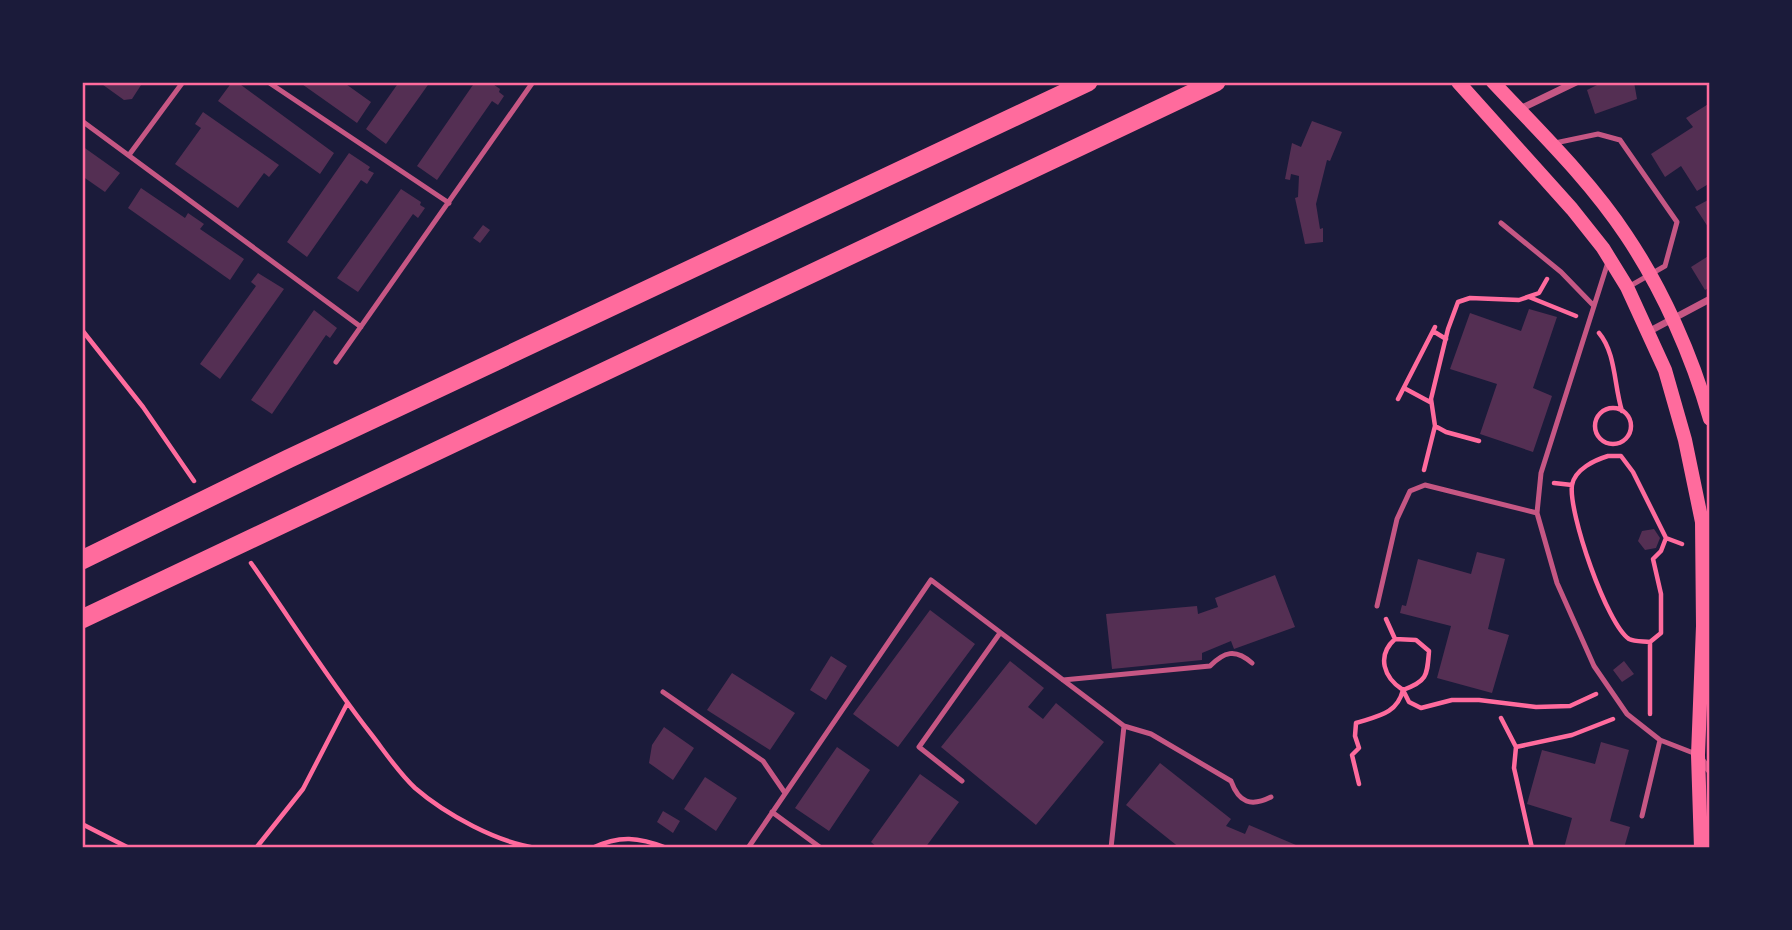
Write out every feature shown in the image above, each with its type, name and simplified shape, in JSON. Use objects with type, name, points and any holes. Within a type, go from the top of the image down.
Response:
[{"type":"highway","points":[[82,560],[288,459],[1088,82]]},
{"type":"highway","points":[[82,619],[1216,82]]},
{"type":"main road","points":[[1458,82],[1572,209],[1609,259],[1627,287],[1665,370],[1685,440],[1702,522],[1707,571],[1698,755],[1701,848]]},
{"type":"main road","points":[[1493,82],[1552,144],[1626,235],[1650,275],[1698,378],[1710,419]]},
{"type":"street","points":[[1519,110],[1576,82]]},
{"type":"street","points":[[1648,332],[1710,299]]},
{"type":"street","points":[[1698,755],[1710,771]]},
{"type":"lane","points":[[129,155],[183,82]]},
{"type":"lane","points":[[268,82],[450,203]]},
{"type":"lane","points":[[336,362],[533,82]]},
{"type":"lane","points":[[82,121],[361,327]]},
{"type":"lane","points":[[1552,144],[1598,134],[1620,139],[1677,222],[1665,266],[1627,287]]},
{"type":"lane","points":[[1501,223],[1554,266],[1594,306]]},
{"type":"lane","points":[[1609,259],[1541,473],[1537,513],[1557,583],[1594,666],[1627,714],[1660,740],[1698,755]]},
{"type":"lane","points":[[1377,606],[1397,519],[1410,491],[1425,485],[1537,513]]},
{"type":"lane","points":[[748,848],[931,580],[1124,726],[1151,734],[1231,780],[1235,792],[1246,801],[1258,803],[1271,797]]},
{"type":"lane","points":[[962,780],[919,747],[1000,633]]},
{"type":"lane","points":[[1063,680],[1210,666],[1221,654],[1232,653],[1244,656],[1252,663]]},
{"type":"lane","points":[[663,692],[763,761],[785,793]]},
{"type":"lane","points":[[1111,848],[1124,726]]},
{"type":"lane","points":[[1643,816],[1660,740]]},
{"type":"lane","points":[[772,812],[821,848]]},
{"type":"path","points":[[1425,485],[1424,470],[1436,426],[1431,402],[1458,302],[1470,298],[1519,300],[1539,293],[1554,266]]},
{"type":"path","points":[[1528,297],[1589,322],[1608,344],[1616,394],[1622,411],[1629,419],[1630,431],[1623,441],[1609,443],[1597,436],[1594,424],[1600,413],[1610,408],[1622,411]]},
{"type":"path","points":[[1398,399],[1434,329],[1446,339]]},
{"type":"path","points":[[82,330],[143,407],[198,486]]},
{"type":"path","points":[[1404,388],[1431,402]]},
{"type":"path","points":[[1436,426],[1454,435],[1479,441]]},
{"type":"path","points":[[1608,456],[1609,443]]},
{"type":"path","points":[[1608,456],[1621,456],[1633,472],[1665,538],[1661,551],[1653,559],[1661,594],[1661,633],[1650,642],[1631,641],[1621,631],[1600,593],[1576,518],[1572,485],[1578,474],[1594,460],[1608,456]]},
{"type":"path","points":[[245,554],[347,704],[415,788],[451,815],[495,835],[528,847],[539,848]]},
{"type":"path","points":[[1377,606],[1395,639]]},
{"type":"path","points":[[1403,690],[1420,684],[1427,673],[1429,651],[1416,640],[1395,639],[1387,646],[1383,663],[1387,676],[1403,690],[1409,702],[1421,708],[1452,700],[1479,700],[1536,707],[1570,706],[1609,688]]},
{"type":"path","points":[[1650,642],[1650,732]]},
{"type":"path","points":[[1359,784],[1352,755],[1359,748],[1355,736],[1356,723],[1386,713],[1400,702],[1403,690]]},
{"type":"path","points":[[256,848],[303,789],[347,704]]},
{"type":"path","points":[[1516,747],[1572,735],[1627,714]]},
{"type":"path","points":[[1501,718],[1516,747],[1514,768],[1532,848]]},
{"type":"path","points":[[82,824],[130,848]]},
{"type":"path","points":[[592,848],[611,839],[643,838],[667,848]]},
{"type":"building","points":[[99,82],[143,82],[132,99],[124,100]]},
{"type":"building","points":[[232,82],[237,82],[334,153],[320,174],[218,101]]},
{"type":"building","points":[[299,82],[343,82],[371,102],[357,123]]},
{"type":"building","points":[[399,82],[430,82],[386,144],[366,129]]},
{"type":"building","points":[[475,82],[490,82],[500,89],[499,92],[504,96],[498,105],[492,101],[437,180],[417,166]]},
{"type":"building","points":[[1603,82],[1634,82],[1637,99],[1595,114],[1587,90]]},
{"type":"building","points":[[1710,103],[1710,183],[1697,191],[1681,166],[1665,177],[1651,154],[1693,127],[1686,118]]},
{"type":"building","points":[[203,112],[279,165],[269,177],[264,173],[238,208],[175,164],[201,128],[195,124]]},
{"type":"building","points":[[1312,121],[1342,132],[1330,161],[1327,160],[1316,204],[1320,229],[1323,228],[1323,242],[1305,244],[1295,198],[1298,197],[1299,176],[1291,174],[1290,180],[1285,179],[1292,143],[1301,147]]},
{"type":"building","points":[[82,146],[120,173],[105,192],[82,176]]},
{"type":"building","points":[[349,153],[370,167],[368,170],[374,173],[367,184],[361,180],[307,257],[287,242]]},
{"type":"building","points":[[141,188],[185,218],[188,213],[204,224],[200,229],[244,259],[230,280],[128,208]]},
{"type":"building","points":[[401,189],[421,202],[420,205],[425,208],[418,218],[413,214],[358,292],[337,278]]},
{"type":"building","points":[[1710,199],[1710,230],[1695,207]]},
{"type":"building","points":[[483,225],[490,230],[480,243],[473,238]]},
{"type":"building","points":[[1710,255],[1710,287],[1705,290],[1691,267]]},
{"type":"building","points":[[258,273],[284,289],[220,379],[200,364],[256,286],[251,282]]},
{"type":"building","points":[[1529,309],[1557,317],[1533,388],[1552,396],[1533,452],[1480,434],[1497,384],[1450,369],[1470,313],[1521,331]]},
{"type":"building","points":[[314,310],[337,328],[330,338],[326,335],[272,414],[251,400]]},
{"type":"building","points":[[1654,529],[1660,538],[1656,548],[1645,550],[1638,541],[1642,531]]},
{"type":"building","points":[[1477,552],[1505,559],[1488,629],[1509,635],[1492,693],[1437,678],[1451,626],[1400,613],[1402,605],[1406,606],[1418,559],[1471,574]]},
{"type":"building","points":[[1275,575],[1295,627],[1234,649],[1231,641],[1202,653],[1202,660],[1112,669],[1106,614],[1197,606],[1198,614],[1218,607],[1215,598]]},
{"type":"building","points":[[930,610],[975,644],[898,747],[853,714]]},
{"type":"building","points":[[831,656],[847,666],[826,700],[810,690]]},
{"type":"building","points":[[1010,661],[1044,688],[1028,707],[1043,719],[1056,703],[1104,742],[1036,825],[941,747]]},
{"type":"building","points":[[1624,661],[1634,674],[1622,682],[1613,670]]},
{"type":"building","points":[[732,673],[795,713],[770,750],[707,710]]},
{"type":"building","points":[[664,727],[694,748],[673,780],[649,763],[652,745]]},
{"type":"building","points":[[1601,742],[1629,750],[1610,821],[1630,827],[1624,848],[1564,848],[1572,818],[1527,804],[1542,750],[1595,764]]},
{"type":"building","points":[[837,747],[870,770],[829,831],[795,808]]},
{"type":"building","points":[[1160,763],[1231,819],[1226,826],[1245,834],[1249,825],[1303,848],[1180,848],[1126,805]]},
{"type":"building","points":[[920,774],[959,802],[925,848],[878,848],[871,842]]},
{"type":"building","points":[[705,777],[737,798],[716,831],[684,809]]},
{"type":"building","points":[[663,811],[680,821],[673,833],[657,822]]}]
